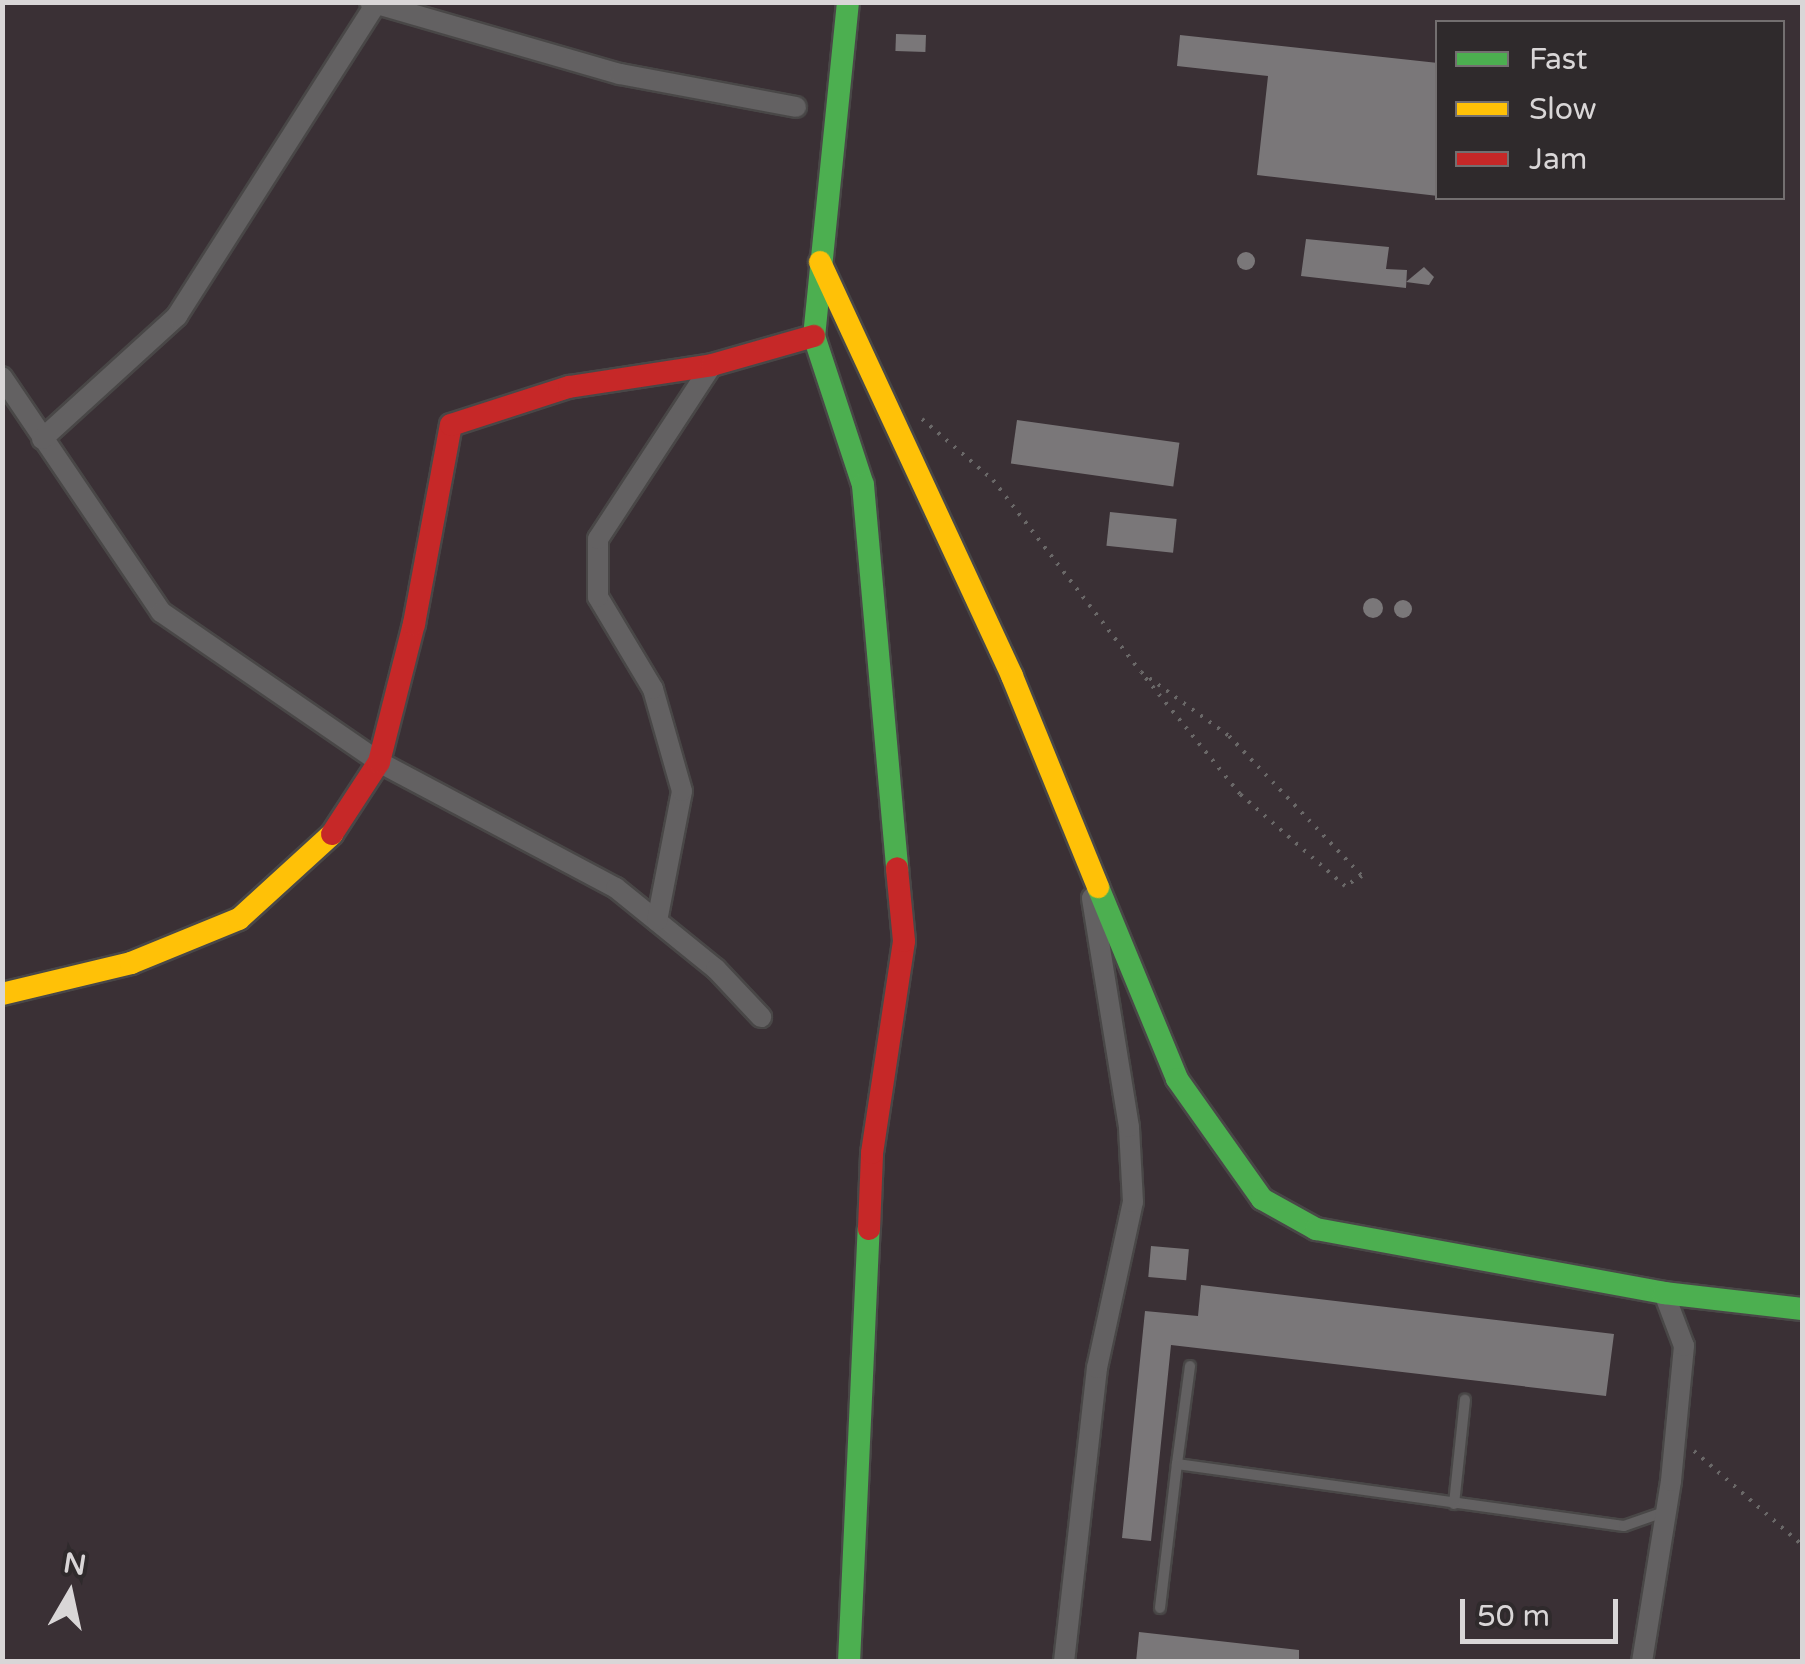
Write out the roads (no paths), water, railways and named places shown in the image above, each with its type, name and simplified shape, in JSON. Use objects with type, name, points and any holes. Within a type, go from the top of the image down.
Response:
[{"type":"street","points":[[848,2],[818,260],[814,336],[863,484],[904,888],[900,994],[872,1152],[849,1662]]},
{"type":"street","points":[[42,439],[177,316],[374,3],[620,74],[796,107]]},
{"type":"street","points":[[818,260],[1012,676],[1177,1079],[1262,1199],[1316,1229],[1664,1293],[1802,1309]]},
{"type":"street","points":[[2,994],[131,963],[239,919],[336,831],[379,762],[414,624],[451,424],[570,387],[712,365],[814,336]]},
{"type":"street","points":[[657,921],[682,791],[654,690],[598,598],[598,538],[712,365]]},
{"type":"street","points":[[2,377],[161,612],[379,762],[616,888],[761,1017]]},
{"type":"street","points":[[1064,1662],[1097,1368],[1132,1202],[1129,1128],[1085,861]]},
{"type":"street","points":[[1642,1662],[1667,1510],[1684,1346],[1664,1293]]},
{"type":"lane","points":[[1160,1608],[1190,1366]]},
{"type":"lane","points":[[1454,1504],[1465,1400]]},
{"type":"lane","points":[[1177,1464],[1624,1526],[1648,1523],[1667,1510]]}]
